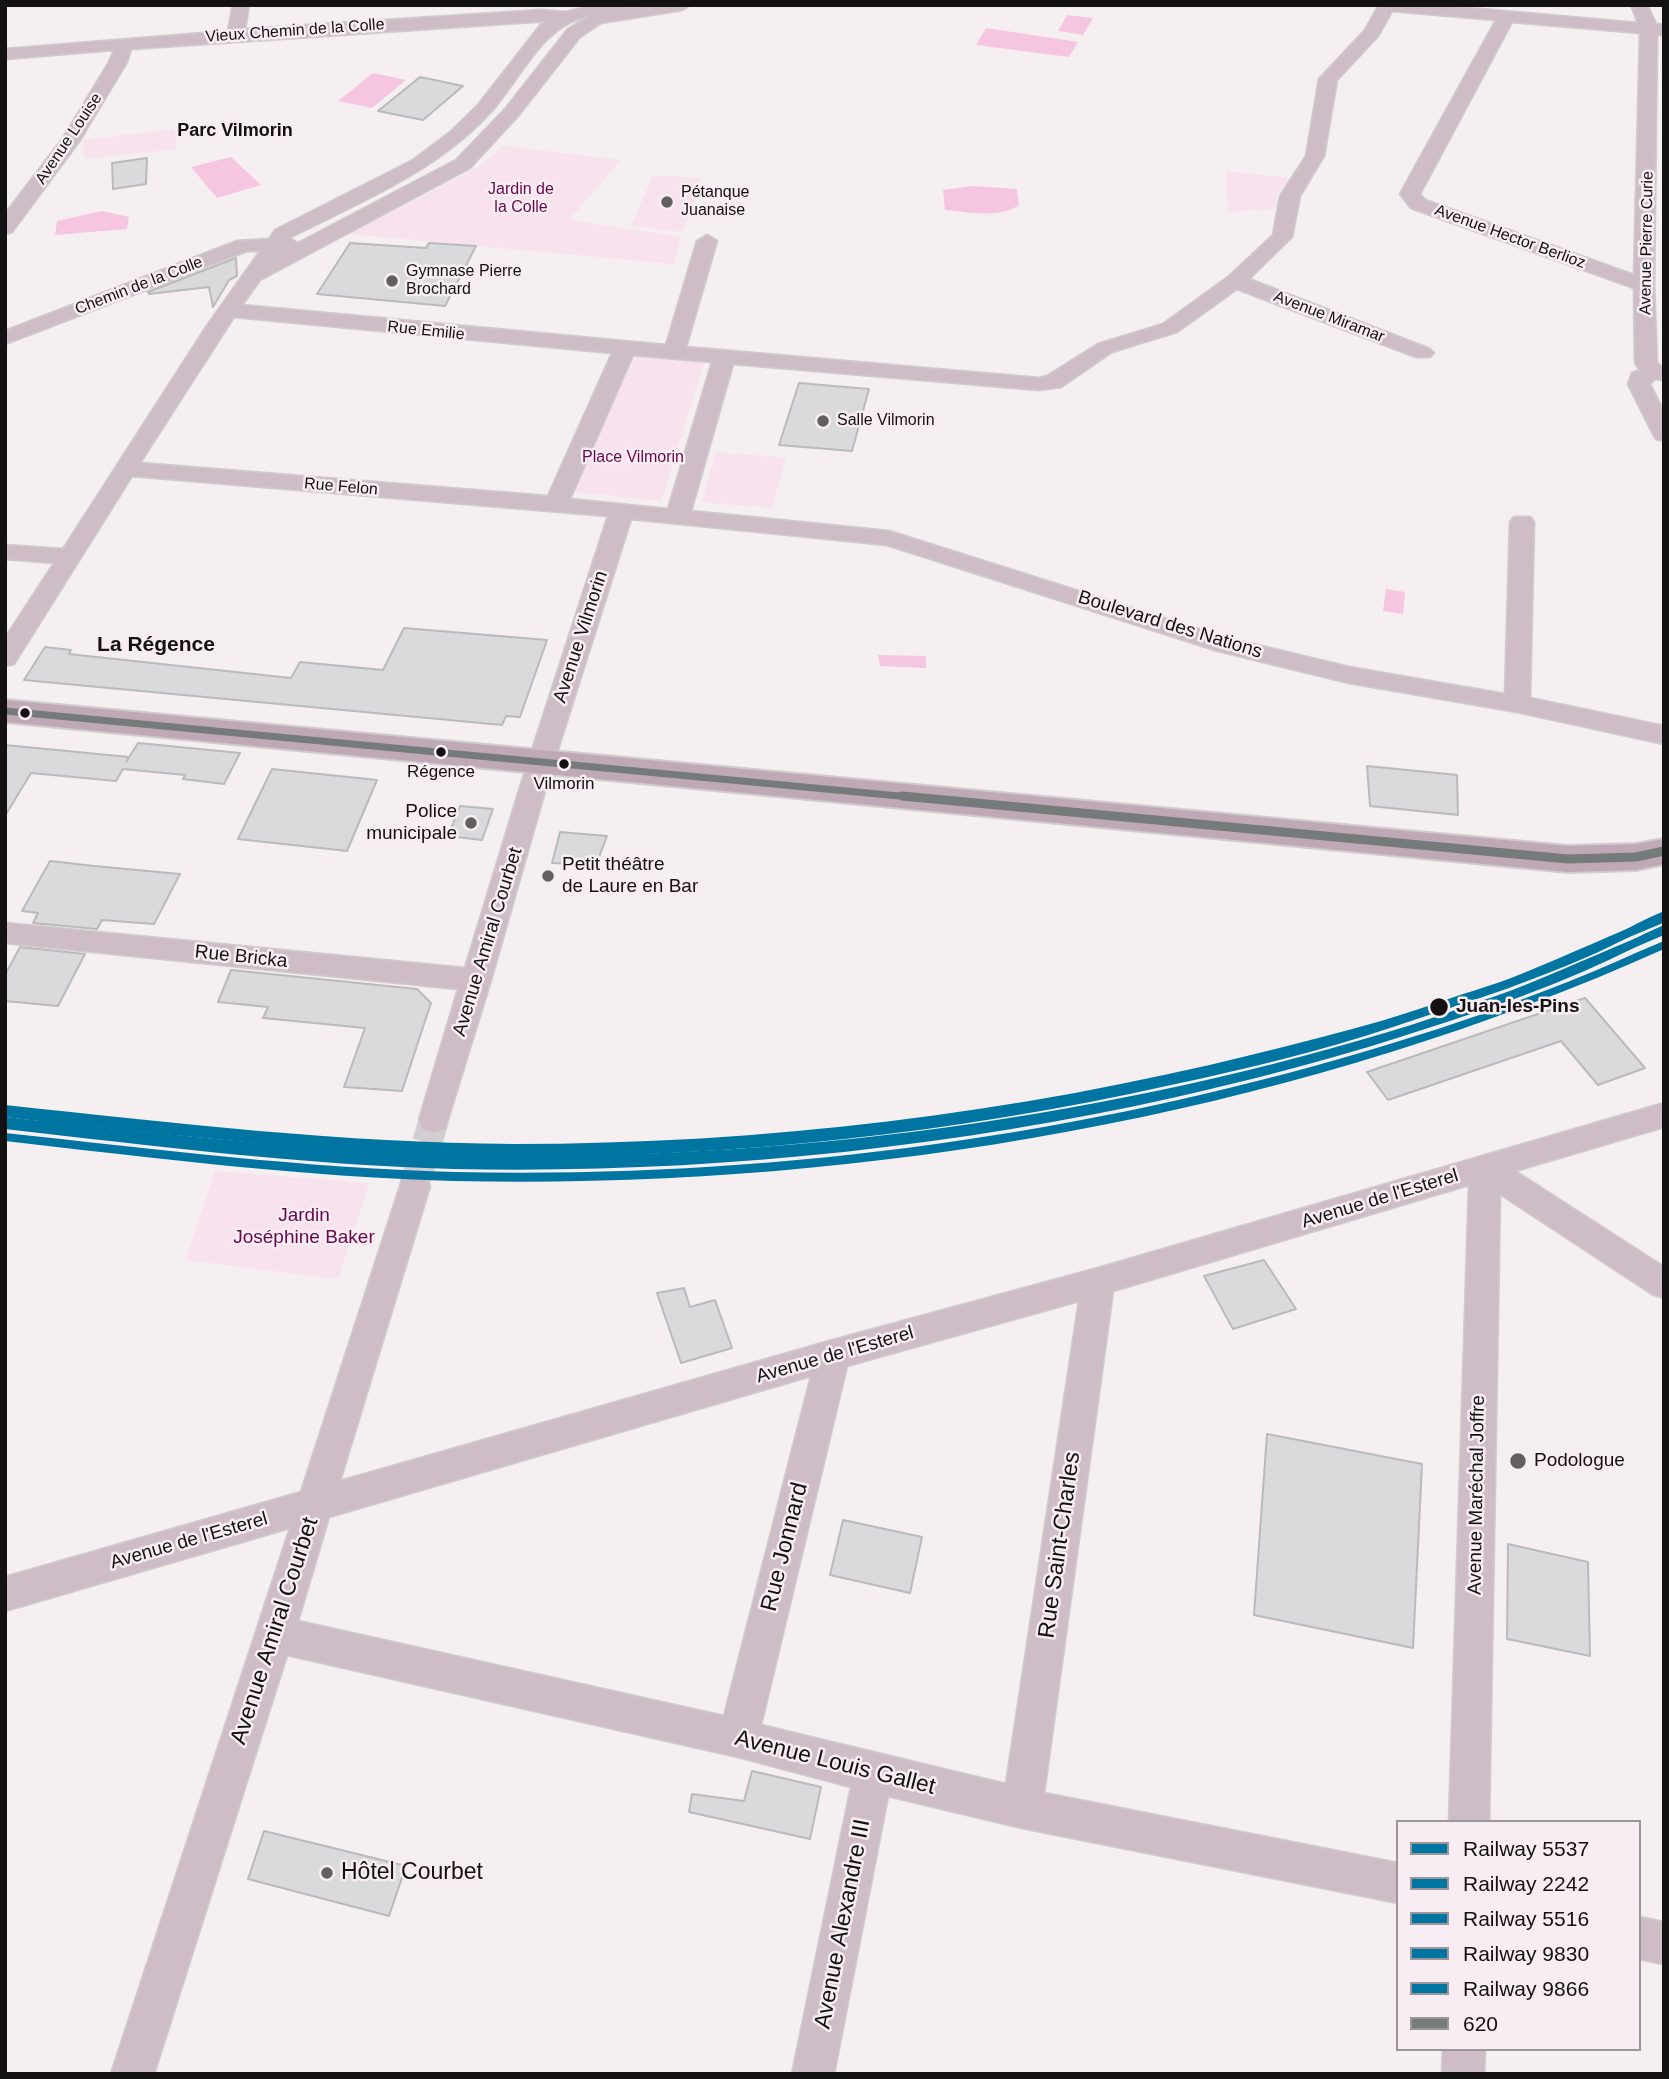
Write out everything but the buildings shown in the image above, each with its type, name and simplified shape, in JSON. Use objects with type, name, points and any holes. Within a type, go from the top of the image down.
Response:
[{"type":"main road","points":[[5,711],[541,764],[1568,859],[1636,857],[1664,851]]},
{"type":"street","points":[[236,34],[241,5]]},
{"type":"street","points":[[253,278],[307,245],[463,164],[512,113],[574,33],[576,20],[592,10],[622,5]]},
{"type":"street","points":[[5,658],[228,310],[282,234],[419,164],[455,137],[484,109],[548,27],[643,8],[682,5]]},
{"type":"street","points":[[1639,5],[1656,29]]},
{"type":"street","points":[[724,357],[678,515],[556,504],[625,348],[1027,383],[1053,382],[1105,348],[1170,328],[1234,281],[1282,237],[1290,196],[1315,156],[1328,79],[1372,32],[1387,6],[1656,29]]},
{"type":"street","name":"Vieux Chemin de la Colle","points":[[5,54],[236,34],[541,15],[576,20]]},
{"type":"street","name":"Avenue Hector Berlioz","points":[[1506,18],[1410,194],[1418,204],[1644,285]]},
{"type":"street","name":"Avenue Pierre Curie","points":[[1656,29],[1657,121],[1644,285],[1646,363],[1658,373]]},
{"type":"street","name":"Avenue Louise","points":[[5,228],[71,141],[118,62],[124,45]]},
{"type":"street","points":[[455,137],[484,142]]},
{"type":"street","points":[[307,220],[321,224],[331,232]]},
{"type":"street","points":[[674,352],[707,241]]},
{"type":"street","name":"Chemin de la Colle","points":[[5,338],[244,245],[307,245]]},
{"type":"street","name":"Avenue Miramar","points":[[1234,281],[1423,353]]},
{"type":"street","name":"Rue Emilie","points":[[228,310],[455,334],[625,348]]},
{"type":"street","points":[[1658,373],[1640,378],[1639,384],[1664,434]]},
{"type":"street","name":"Rue Felon","points":[[127,469],[556,504]]},
{"type":"street","name":"Avenue Vilmorin","points":[[541,764],[622,510]]},
{"type":"street","name":"Boulevard des Nations","points":[[678,515],[889,538],[1218,643],[1349,675],[1517,704],[1664,735]]},
{"type":"street","points":[[1517,704],[1522,522]]},
{"type":"street","points":[[5,552],[70,557]]},
{"type":"street","name":"Avenue Amiral Courbet","points":[[434,1120],[541,764]]},
{"type":"street","name":"Rue Bricka","points":[[5,933],[477,981]]},
{"type":"street","name":"Avenue de l'Esterel","points":[[5,1594],[1098,1282],[1664,1115]]},
{"type":"street","points":[[1485,1168],[1664,1284]]},
{"type":"street","name":"Avenue Maréchal Joffre","points":[[1469,1820],[1485,1168]]},
{"type":"street","name":"Avenue Amiral Courbet","points":[[132,2074],[275,1633],[414,1186]]},
{"type":"street","name":"Rue Saint-Charles","points":[[1022,1808],[1098,1282]]},
{"type":"street","name":"Rue Jonnard","points":[[738,1738],[833,1356]]},
{"type":"street","name":"Avenue Louis Gallet","points":[[275,1633],[738,1738],[1022,1808],[1396,1883]]},
{"type":"street","name":"Avenue Alexandre III","points":[[813,2074],[873,1773]]},
{"type":"street","points":[[1641,1938],[1664,1943]]},
{"type":"street","points":[[1464,2051],[1464,2074]]},
{"type":"green space","points":[[175,129],[177,149],[84,159],[83,140]]},
{"type":"green space","name":"Jardin de la Colle","points":[[503,146],[621,160],[569,220],[681,237],[674,264],[349,234],[482,165]]},
{"type":"green space","points":[[1226,171],[1290,178],[1277,195],[1275,209],[1228,212]]},
{"type":"green space","name":"Pétanque Juanaise","points":[[653,175],[702,178],[683,232],[631,226]]},
{"type":"green space","name":"Place Vilmorin","points":[[633,354],[705,361],[661,501],[575,492]]},
{"type":"green space","points":[[716,452],[786,458],[772,508],[702,502]]},
{"type":"green space","name":"Jardin Joséphine Baker","points":[[215,1171],[369,1183],[338,1279],[185,1260]]},
{"type":"shaded area","points":[[1067,15],[1093,18],[1083,35],[1058,31]]},
{"type":"shaded area","points":[[986,28],[1078,42],[1069,57],[976,45]]},
{"type":"shaded area","points":[[373,73],[406,80],[372,108],[338,101]]},
{"type":"shaded area","points":[[231,157],[261,185],[217,198],[191,167]]},
{"type":"shaded area","points":[[973,186],[1017,189],[1019,205],[993,213],[945,210],[943,190]]},
{"type":"shaded area","points":[[102,211],[129,217],[127,229],[55,235],[57,221]]},
{"type":"shaded area","points":[[1386,589],[1405,592],[1403,614],[1383,611]]},
{"type":"shaded area","points":[[878,655],[926,656],[926,668],[880,666]]},
{"type":"tunnel","points":[[414,1186],[434,1120]]},
{"type":"rail line","name":"5537","points":[[5,1109],[323,1140],[450,1147],[613,1147],[810,1135],[908,1124],[1104,1092],[1201,1072],[1333,1038],[1440,1007],[1545,970],[1664,915]]},
{"type":"rail line","name":"9866","points":[[6,1113],[323,1145],[450,1152],[657,1150],[803,1140],[951,1122],[1099,1097],[1245,1065],[1388,1024],[1526,976],[1659,920]]},
{"type":"rail line","name":"9830","points":[[5,1121],[323,1152],[514,1160],[714,1154],[912,1135],[1110,1104],[1305,1059],[1483,1006],[1597,962],[1664,929]]},
{"type":"rail line","name":"2242","points":[[5,1125],[259,1152],[450,1164],[659,1162],[806,1152],[954,1134],[1102,1109],[1248,1076],[1392,1036],[1531,988],[1664,931]]},
{"type":"rail line","name":"5516","points":[[5,1137],[259,1164],[450,1176],[613,1176],[711,1171],[908,1152],[1103,1120],[1295,1075],[1482,1018],[1574,984],[1664,945]]},
{"type":"transit line","name":"620","points":[[5,711],[1568,859],[1636,857],[1664,851]]},
{"type":"place","name":"Pétanque Juanaise","points":[[667,202]]},
{"type":"place","name":"Gymnase Pierre Brochard","points":[[392,281]]},
{"type":"place","name":"Salle Vilmorin","points":[[823,421]]},
{"type":"place","name":"Régence","points":[[441,752]]},
{"type":"place","name":"Vilmorin","points":[[564,764]]},
{"type":"place","name":"Police municipale","points":[[471,823]]},
{"type":"place","name":"Petit théâtre de Laure en Bar","points":[[548,876]]},
{"type":"place","name":"Juan-les-Pins","points":[[1439,1007]]},
{"type":"place","name":"Podologue","points":[[1518,1461]]},
{"type":"place","name":"Hôtel Courbet","points":[[327,1873]]},
{"type":"district","name":"Parc Vilmorin","points":[[235,131]]},
{"type":"district","name":"La Régence","points":[[156,645]]}]
